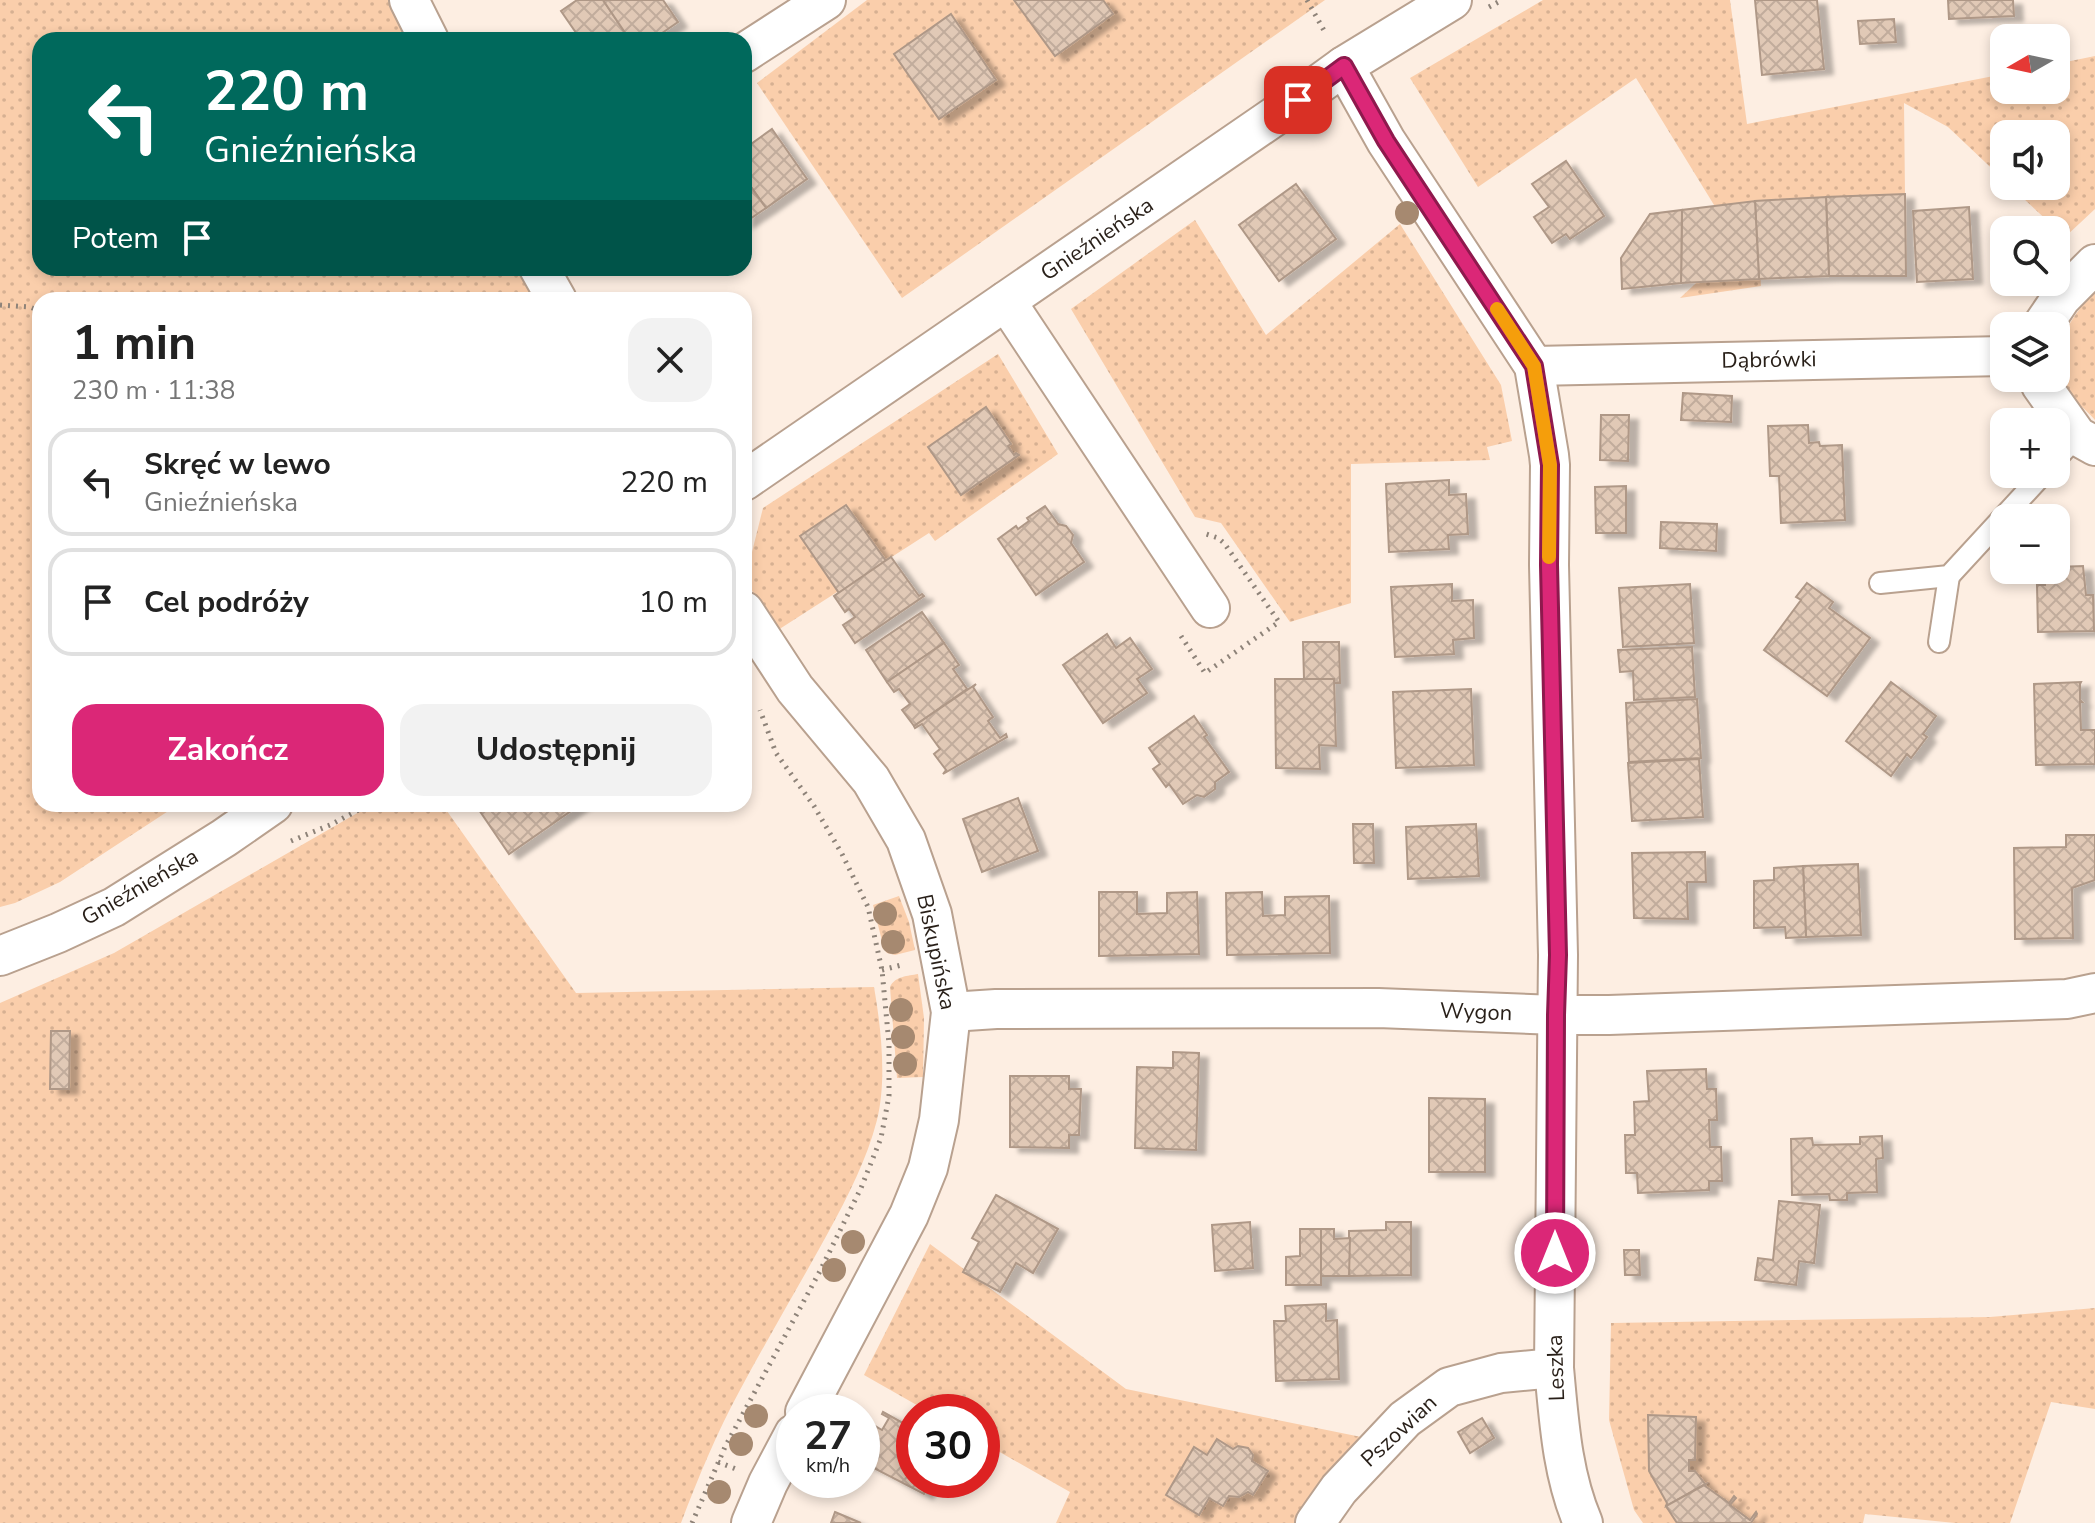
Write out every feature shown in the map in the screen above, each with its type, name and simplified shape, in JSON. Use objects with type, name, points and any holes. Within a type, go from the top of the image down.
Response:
[{"type":"street","points":[[409,0],[425,32]]},
{"type":"street","points":[[752,48],[826,0]]},
{"type":"street","name":"Gnieźnieńska","points":[[752,476],[1344,66],[1452,0]]},
{"type":"street","name":"Leszka","points":[[1344,66],[1386,141],[1534,366],[1550,465],[1549,565],[1558,955],[1554,1368],[1569,1484],[1583,1523]]},
{"type":"street","points":[[2052,312],[2095,264]]},
{"type":"street","points":[[1006,301],[1210,608]]},
{"type":"street","name":"Dąbrówki","points":[[1534,366],[1990,356]]},
{"type":"street","points":[[2045,392],[2076,447]]},
{"type":"street","name":"Biskupińska","points":[[752,623],[795,689],[871,780],[906,840],[932,914],[951,1012],[939,1120],[928,1168],[909,1215],[815,1394]]},
{"type":"street","name":"Gnieźnieńska","points":[[0,956],[114,907],[261,812]]},
{"type":"street","name":"Wygon","points":[[951,1012],[996,1009],[1378,1008],[1556,1015],[2020,1001],[2067,999],[2095,993]]},
{"type":"street","name":"Pszowian","points":[[1315,1523],[1339,1489],[1405,1419],[1449,1387],[1501,1373],[1554,1368]]},
{"type":"street","points":[[751,1523],[776,1468]]},
{"type":"lane","points":[[1939,642],[1949,576],[2030,488]]},
{"type":"lane","points":[[1880,583],[1949,576]]},
{"type":"path","points":[[0,305],[32,308]]},
{"type":"path","points":[[692,1523],[725,1447],[861,1188],[881,1138],[889,1096],[889,1044],[882,970],[868,907],[814,806],[776,753],[762,712],[753,699]]},
{"type":"path","points":[[286,843],[355,812]]},
{"type":"path","points":[[882,970],[917,961]]},
{"type":"shaded area","points":[[0,0],[392,0],[408,32],[32,32],[32,276],[530,276],[538,292],[32,292],[32,812],[167,812],[60,882],[0,907]]},
{"type":"shaded area","points":[[867,0],[1325,0],[902,298],[757,83]]},
{"type":"shaded area","points":[[1543,0],[1730,0],[1747,124],[1990,77],[1990,104],[2070,104],[2070,61],[2095,56],[2095,209],[2070,232],[2070,216],[2042,216],[2025,200],[2070,200],[2070,120],[1990,120],[1990,167],[1948,127],[1904,103],[1905,194],[1755,201],[1761,286],[1680,298],[1738,244],[1636,78],[1478,187],[1410,78]]},
{"type":"shaded area","points":[[1195,220],[1266,335],[1400,224],[1501,385],[1512,441],[1487,447],[1490,460],[1351,464],[1351,603],[1290,622],[1221,523],[1195,517],[1071,309]]},
{"type":"shaded area","points":[[2095,290],[2095,420],[2069,392],[2070,324]]},
{"type":"shaded area","points":[[998,354],[1058,454],[935,541],[929,533],[778,630],[752,591],[752,552],[763,508]]},
{"type":"shaded area","points":[[359,812],[448,812],[576,993],[874,987],[881,1036],[882,1088],[868,1149],[836,1218],[732,1406],[708,1455],[681,1523],[0,1523],[0,1003],[114,953]]},
{"type":"shaded area","points":[[899,896],[915,950],[895,955],[884,949],[873,905]]},
{"type":"shaded area","points":[[918,974],[924,1018],[923,1077],[897,1078],[890,987],[898,979]]},
{"type":"shaded area","points":[[930,1244],[1126,1389],[1376,1440],[1298,1523],[1056,1523],[1070,1492],[1000,1452],[1000,1394],[897,1394],[864,1375]]},
{"type":"shaded area","points":[[2095,1308],[2095,1409],[2051,1402],[2010,1523],[1955,1523],[1865,1514],[1863,1523],[1643,1523],[1634,1510],[1609,1420],[1611,1323],[1990,1317]]},
{"type":"building","points":[[577,0],[603,0],[625,32],[575,32],[561,11]]},
{"type":"building","points":[[603,0],[663,0],[678,22],[664,32],[625,32]]},
{"type":"building","points":[[1014,0],[1103,0],[1113,14],[1055,56]]},
{"type":"building","points":[[1755,0],[1817,0],[1824,69],[1762,75]]},
{"type":"building","points":[[1948,0],[2013,0],[2014,16],[1949,19]]},
{"type":"building","points":[[951,14],[996,80],[939,119],[894,54]]},
{"type":"building","points":[[1894,19],[1896,42],[1860,44],[1858,21]]},
{"type":"building","points":[[772,129],[807,179],[766,208],[752,188],[752,143]]},
{"type":"building","points":[[1566,161],[1604,216],[1570,239],[1566,234],[1552,243],[1534,217],[1549,207],[1532,184]]},
{"type":"building","points":[[1296,184],[1336,239],[1279,281],[1239,225]]},
{"type":"building","points":[[752,188],[766,208],[752,218]]},
{"type":"building","points":[[1905,194],[1906,276],[1829,276],[1826,197]]},
{"type":"building","points":[[1826,197],[1829,276],[1759,279],[1755,201]]},
{"type":"building","points":[[1755,201],[1759,279],[1681,283],[1682,210]]},
{"type":"building","points":[[1969,207],[1973,279],[1917,282],[1913,211]]},
{"type":"building","points":[[1682,210],[1681,283],[1622,289],[1621,258],[1650,214]]},
{"type":"building","points":[[1683,393],[1732,396],[1731,422],[1681,420]]},
{"type":"building","points":[[986,407],[1011,444],[1008,446],[1014,455],[1019,455],[961,495],[928,447]]},
{"type":"building","points":[[1601,415],[1629,415],[1628,461],[1600,460]]},
{"type":"building","points":[[1808,425],[1809,443],[1842,445],[1845,520],[1781,523],[1779,476],[1770,476],[1768,426]]},
{"type":"building","points":[[1449,480],[1449,495],[1466,494],[1468,534],[1448,535],[1449,549],[1389,552],[1386,484]]},
{"type":"building","points":[[1626,486],[1626,533],[1596,533],[1595,487]]},
{"type":"building","points":[[846,505],[886,561],[839,593],[800,536]]},
{"type":"building","points":[[1045,506],[1058,524],[1066,526],[1073,535],[1071,543],[1084,562],[1036,595],[998,539],[1016,526],[1018,529],[1029,521],[1027,518]]},
{"type":"building","points":[[1661,522],[1717,524],[1716,551],[1660,548]]},
{"type":"building","points":[[891,557],[919,596],[924,596],[855,643],[843,625],[855,617],[849,609],[845,612],[834,596]]},
{"type":"building","points":[[2070,566],[2083,566],[2086,595],[2093,595],[2094,631],[2038,632],[2037,585],[2070,584]]},
{"type":"building","points":[[1807,583],[1833,602],[1829,608],[1870,638],[1827,696],[1764,650],[1801,600],[1796,597]]},
{"type":"building","points":[[1452,584],[1452,601],[1473,600],[1474,638],[1453,640],[1454,654],[1395,657],[1391,587]]},
{"type":"building","points":[[1690,584],[1694,643],[1623,647],[1619,588]]},
{"type":"building","points":[[922,612],[944,643],[887,682],[866,650]]},
{"type":"building","points":[[1107,634],[1116,648],[1130,638],[1152,669],[1137,679],[1147,693],[1103,723],[1063,665]]},
{"type":"building","points":[[1303,642],[1339,642],[1340,683],[1334,683],[1334,679],[1304,679]]},
{"type":"building","points":[[944,643],[959,665],[953,669],[967,689],[914,726],[902,710],[910,704],[899,689],[894,692],[887,682]]},
{"type":"building","points":[[1692,647],[1695,697],[1634,700],[1633,671],[1620,672],[1618,650]]},
{"type":"building","points":[[1275,679],[1334,679],[1336,746],[1319,745],[1320,769],[1276,768]]},
{"type":"building","points":[[1891,682],[1936,716],[1923,734],[1927,737],[1911,758],[1907,754],[1891,776],[1846,741]]},
{"type":"building","points":[[2081,682],[2081,730],[2095,730],[2095,764],[2036,765],[2034,684]]},
{"type":"building","points":[[976,684],[973,687],[993,717],[988,721],[1000,738],[1006,734],[1007,737],[943,774],[946,770],[934,754],[940,749],[922,724],[914,726]]},
{"type":"building","points":[[1471,689],[1474,765],[1396,768],[1393,692]]},
{"type":"building","points":[[1697,699],[1701,758],[1629,762],[1626,703]]},
{"type":"building","points":[[1194,716],[1207,735],[1204,737],[1229,772],[1215,782],[1215,789],[1204,797],[1197,795],[1183,804],[1153,769],[1160,764],[1149,748]]},
{"type":"building","points":[[1699,759],[1703,817],[1632,821],[1628,763]]},
{"type":"building","points":[[1018,798],[1038,851],[982,872],[963,819]]},
{"type":"building","points":[[480,812],[569,812],[509,854]]},
{"type":"building","points":[[1353,824],[1373,824],[1374,863],[1354,863]]},
{"type":"building","points":[[1476,824],[1479,876],[1408,879],[1406,827]]},
{"type":"building","points":[[2066,835],[2095,835],[2095,880],[2072,888],[2073,938],[2015,939],[2014,848],[2066,847]]},
{"type":"building","points":[[1705,852],[1706,882],[1687,882],[1688,919],[1634,918],[1632,853]]},
{"type":"building","points":[[1858,864],[1861,935],[1806,937],[1803,866]]},
{"type":"building","points":[[1803,866],[1806,937],[1786,938],[1785,927],[1754,928],[1754,881],[1774,880],[1774,868]]},
{"type":"building","points":[[1099,892],[1137,892],[1137,914],[1167,913],[1167,893],[1197,892],[1199,954],[1099,956]]},
{"type":"building","points":[[1262,892],[1263,916],[1285,915],[1285,897],[1329,896],[1330,953],[1227,955],[1226,893]]},
{"type":"building","points":[[51,1031],[70,1031],[69,1089],[50,1089]]},
{"type":"building","points":[[1173,1052],[1199,1053],[1196,1150],[1135,1148],[1137,1067],[1173,1068]]},
{"type":"building","points":[[1706,1069],[1707,1089],[1716,1089],[1717,1120],[1709,1120],[1710,1147],[1721,1147],[1722,1181],[1709,1181],[1709,1190],[1638,1193],[1637,1173],[1626,1173],[1625,1135],[1635,1135],[1634,1102],[1649,1101],[1647,1071]]},
{"type":"building","points":[[1010,1076],[1069,1076],[1069,1089],[1081,1089],[1079,1135],[1069,1135],[1069,1148],[1010,1147]]},
{"type":"building","points":[[1429,1098],[1485,1099],[1485,1172],[1429,1172]]},
{"type":"building","points":[[1882,1136],[1883,1158],[1876,1159],[1877,1192],[1847,1193],[1847,1200],[1830,1200],[1829,1194],[1792,1195],[1791,1139],[1812,1138],[1813,1145],[1860,1144],[1860,1137]]},
{"type":"building","points":[[996,1195],[1058,1229],[1033,1273],[1016,1263],[1000,1292],[963,1272],[979,1242],[972,1238]]},
{"type":"building","points":[[1779,1201],[1820,1205],[1814,1263],[1799,1261],[1796,1285],[1755,1280],[1758,1258],[1773,1260]]},
{"type":"building","points":[[1250,1222],[1253,1268],[1215,1271],[1212,1225]]},
{"type":"building","points":[[1386,1222],[1411,1222],[1411,1275],[1349,1276],[1349,1231],[1386,1230]]},
{"type":"building","points":[[1300,1229],[1321,1229],[1321,1285],[1286,1285],[1286,1257],[1300,1256]]},
{"type":"building","points":[[1321,1229],[1334,1229],[1334,1239],[1350,1238],[1349,1276],[1321,1276]]},
{"type":"building","points":[[1624,1250],[1639,1250],[1640,1275],[1625,1275]]},
{"type":"building","points":[[1326,1304],[1326,1321],[1337,1320],[1339,1379],[1276,1381],[1274,1321],[1286,1321],[1285,1306]]},
{"type":"building","points":[[882,1414],[896,1419],[896,1480],[880,1471],[880,1429],[889,1418]]},
{"type":"building","points":[[1648,1415],[1696,1417],[1695,1460],[1689,1460],[1689,1471],[1695,1471],[1705,1484],[1666,1506],[1649,1471]]},
{"type":"building","points":[[1482,1418],[1494,1438],[1470,1453],[1458,1432]]},
{"type":"building","points":[[1217,1439],[1233,1449],[1238,1446],[1248,1448],[1253,1455],[1252,1461],[1268,1471],[1253,1495],[1248,1492],[1239,1497],[1229,1496],[1223,1506],[1209,1498],[1199,1515],[1166,1495],[1194,1447],[1207,1455]]},
{"type":"building","points":[[1706,1484],[1729,1503],[1734,1496],[1736,1498],[1730,1505],[1750,1520],[1756,1512],[1751,1523],[1677,1523],[1666,1506]]},
{"type":"building","points":[[835,1512],[861,1523],[831,1523]]},
{"type":"slow traffic","points":[[1497,309],[1534,366],[1550,465],[1549,557]]},
{"type":"route","points":[[1298,100],[1344,66],[1386,141],[1534,366],[1550,465],[1549,565],[1558,955],[1555,1253]]}]
